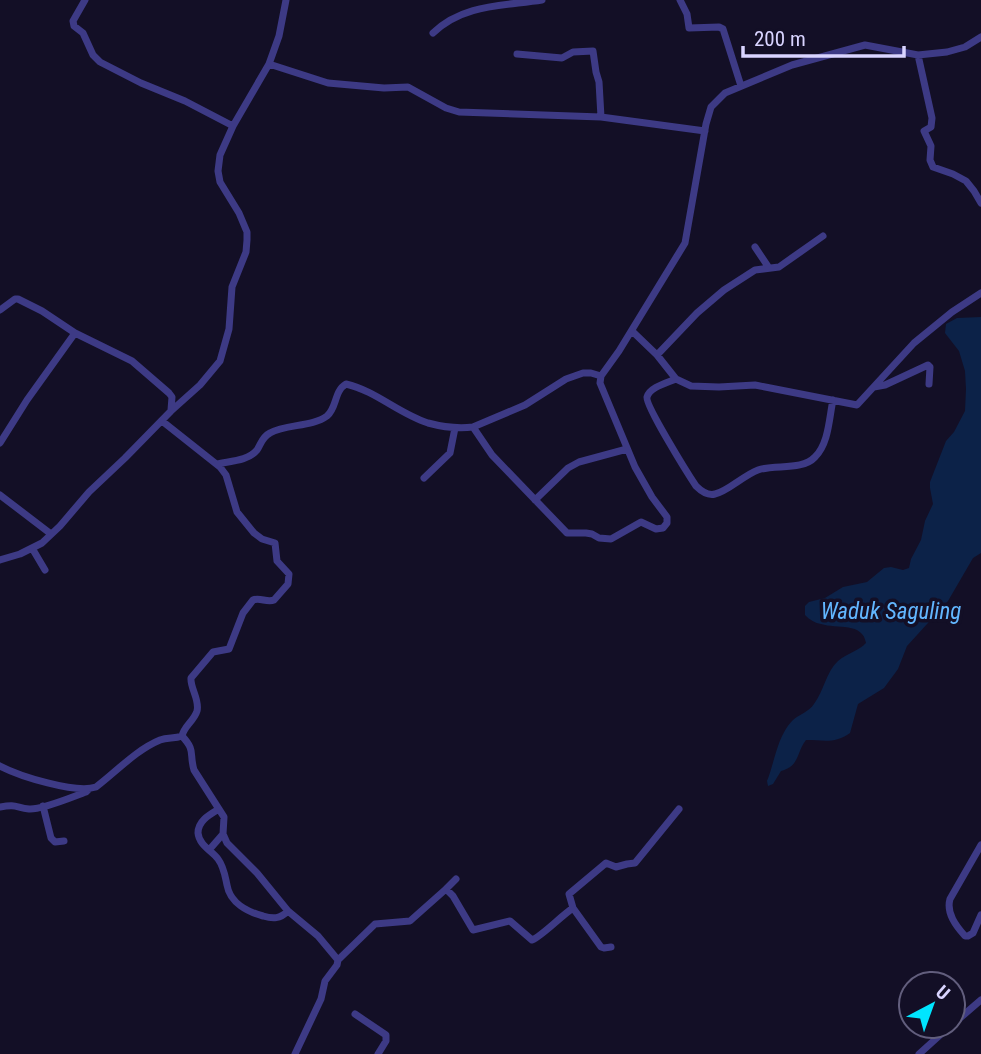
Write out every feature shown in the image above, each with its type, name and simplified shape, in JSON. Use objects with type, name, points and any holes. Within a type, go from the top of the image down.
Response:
[{"type":"street","points":[[85,0],[73,22],[83,33],[96,58],[141,83],[185,101],[233,126]]},
{"type":"street","points":[[0,560],[32,548],[51,534],[89,492],[210,374],[220,361],[229,329],[232,287],[246,252],[247,240],[247,232],[239,213],[222,187],[218,175],[222,149],[269,64],[279,36],[286,0]]},
{"type":"street","points":[[433,33],[460,14],[542,0]]},
{"type":"street","points":[[681,0],[689,28],[722,28],[741,86]]},
{"type":"street","points":[[473,427],[492,455],[567,533],[594,534],[598,538],[611,539],[641,522],[660,530],[666,526],[667,517],[642,481],[600,387],[601,376],[632,331],[685,243],[705,131],[709,112],[714,104],[725,93],[792,65],[857,46],[869,44],[918,55],[955,50],[981,37]]},
{"type":"street","points":[[517,54],[562,58],[573,52],[593,51],[599,82],[601,117]]},
{"type":"street","points":[[918,55],[932,118],[930,127],[924,131],[932,148],[930,161],[934,167],[966,181],[981,203]]},
{"type":"street","points":[[269,64],[328,83],[384,88],[408,87],[459,112],[601,117],[705,131]]},
{"type":"street","points":[[657,355],[697,313],[724,290],[755,270],[779,267],[823,236]]},
{"type":"street","points":[[755,247],[769,268]]},
{"type":"street","points":[[632,331],[657,355],[676,379],[691,386],[755,385],[857,405],[914,343],[952,312],[981,293]]},
{"type":"street","points":[[0,310],[18,299],[75,333],[132,361],[172,397],[171,411]]},
{"type":"street","points":[[0,443],[75,333]]},
{"type":"street","points":[[874,387],[885,385],[928,365],[929,384]]},
{"type":"street","points":[[216,464],[249,457],[263,438],[273,432],[326,417],[332,410],[340,389],[346,384],[427,423],[456,428],[473,427],[525,405],[566,379],[583,373],[601,376]]},
{"type":"street","points":[[676,379],[652,390],[647,402],[696,486],[710,495],[757,471],[806,463],[814,459],[826,435],[833,400]]},
{"type":"street","points":[[0,766],[60,787],[89,789],[96,787],[135,754],[155,742],[182,736],[197,709],[190,679],[213,652],[229,649],[243,613],[253,600],[258,598],[272,601],[288,584],[289,577],[278,561],[275,543],[257,536],[237,512],[226,475],[162,421]]},
{"type":"street","points":[[424,478],[450,453],[456,428]]},
{"type":"street","points":[[535,500],[568,468],[579,462],[627,449]]},
{"type":"street","points":[[0,495],[51,534]]},
{"type":"street","points":[[32,548],[45,570]]},
{"type":"street","points":[[182,736],[192,750],[194,770],[224,819],[223,834],[227,843],[257,873],[288,911],[318,936],[338,960]]},
{"type":"street","points":[[0,807],[12,805],[29,809],[89,789]]},
{"type":"street","points":[[43,806],[52,839],[55,842],[64,841]]},
{"type":"street","points":[[219,809],[206,817],[198,831],[202,843],[219,860],[225,872],[229,893],[238,904],[251,912],[278,918],[288,911]]},
{"type":"street","points":[[611,947],[601,947],[573,908],[569,896],[606,863],[616,867],[635,863],[678,809]]},
{"type":"street","points":[[209,850],[223,834]]},
{"type":"street","points":[[981,845],[948,907],[952,918],[965,936],[973,933],[981,915]]},
{"type":"street","points":[[295,1054],[321,999],[325,981],[338,960],[375,924],[410,921],[456,879]]},
{"type":"street","points":[[446,889],[473,930],[510,921],[532,940],[573,908]]},
{"type":"street","points":[[967,1012],[981,1000]]},
{"type":"street","points":[[355,1014],[386,1035],[386,1041],[377,1054]]},
{"type":"street","points":[[919,1054],[935,1040]]},
{"type":"water","name":"Waduk Saguling","points":[[981,317],[981,553],[973,558],[948,601],[907,646],[898,669],[884,688],[858,704],[850,733],[834,740],[806,740],[792,766],[781,771],[773,784],[768,786],[767,781],[787,727],[812,707],[838,661],[866,643],[864,636],[855,629],[813,621],[805,615],[805,606],[843,587],[867,582],[884,568],[909,568],[933,504],[930,482],[946,441],[965,411],[965,371],[959,351],[945,333],[946,324],[957,318]]}]
